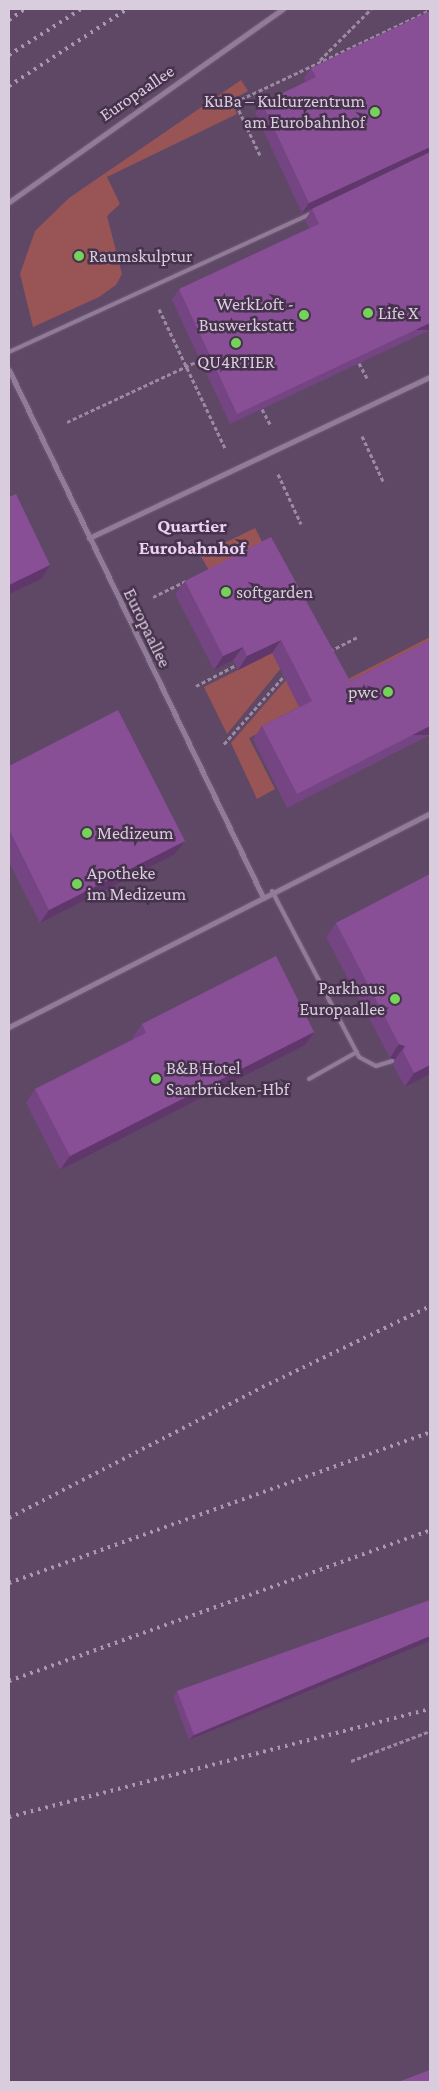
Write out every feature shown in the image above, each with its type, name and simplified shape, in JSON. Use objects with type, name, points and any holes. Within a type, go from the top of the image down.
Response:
[{"type":"street","name":"Europaallee","points":[[9,202],[11,197],[283,9]]},
{"type":"street","name":"Europaallee","points":[[9,370],[262,897]]},
{"type":"street","points":[[89,538],[430,377]]},
{"type":"street","points":[[9,1027],[272,891],[430,813]]},
{"type":"lane","points":[[9,352],[314,212]]},
{"type":"lane","points":[[272,891],[357,1052],[376,1066],[392,1062]]},
{"type":"lane","points":[[309,1079],[357,1052]]},
{"type":"path","points":[[318,62],[371,9]]},
{"type":"path","points":[[260,155],[236,102],[430,10]]},
{"type":"path","points":[[418,16],[421,23]]},
{"type":"path","points":[[149,288],[235,469]]},
{"type":"path","points":[[67,422],[200,360]]},
{"type":"path","points":[[352,414],[383,481]]},
{"type":"path","points":[[268,453],[301,524]]},
{"type":"path","points":[[153,597],[195,576]]},
{"type":"path","points":[[321,656],[357,637]]},
{"type":"path","points":[[196,686],[236,665]]},
{"type":"path","points":[[224,744],[295,668]]},
{"type":"path","points":[[351,1760],[430,1731]]},
{"type":"shaded area","points":[[9,9],[430,9],[430,2082],[9,2082]]},
{"type":"shaded area","points":[[241,80],[248,91],[231,100],[237,114],[107,177],[120,204],[107,216],[122,274],[116,285],[99,297],[33,327],[20,274],[35,231],[69,198]]},
{"type":"shaded area","points":[[255,528],[309,634],[227,734],[204,687],[262,658],[200,555]]},
{"type":"shaded area","points":[[430,637],[430,646],[249,738],[275,789],[257,799],[231,743],[285,681],[298,675],[311,698]]},
{"type":"building","name":"KuBa – Kulturzentrum am Eurobahnhof","points":[[430,11],[430,147],[309,203],[262,103],[316,77],[311,68]]},
{"type":"building","name":"WerkLoft - Buswerkstatt","points":[[430,152],[430,323],[237,414],[179,289],[319,224],[312,209]]},
{"type":"building","points":[[16,494],[50,565],[9,585],[9,497]]},
{"type":"building","points":[[271,537],[350,681],[430,640],[430,726],[297,794],[262,726],[312,701],[281,640],[247,656],[243,647],[223,656],[185,581]]},
{"type":"building","name":"Medizeum","points":[[118,710],[185,841],[49,910],[9,829],[9,766]]},
{"type":"building","name":"Parkhaus Europaallee","points":[[430,874],[430,1065],[414,1073],[403,1051],[405,1046],[399,1044],[336,923]]},
{"type":"building","name":"B&B Hotel Saarbrücken-Hbf","points":[[276,956],[314,1032],[70,1156],[35,1089],[146,1033],[142,1024]]},
{"type":"building","points":[[430,1600],[430,1636],[194,1735],[177,1691]]},
{"type":"building","points":[[430,2070],[430,2082],[398,2082]]},
{"type":"railway","points":[[9,20],[25,9]]},
{"type":"railway","points":[[9,55],[81,9]]},
{"type":"railway","points":[[9,86],[127,9]]},
{"type":"railway","points":[[9,1518],[269,1384],[430,1306]]},
{"type":"railway","points":[[9,1583],[430,1432]]},
{"type":"railway","points":[[9,1681],[430,1530]]},
{"type":"railway","points":[[9,1817],[430,1709]]},
{"type":"place","name":"KuBa – Kulturzentrum am Eurobahnhof","points":[[375,112]]},
{"type":"place","name":"Raumskulptur","points":[[79,256]]},
{"type":"place","name":"Life X","points":[[368,313]]},
{"type":"place","name":"WerkLoft - Buswerkstatt","points":[[304,315]]},
{"type":"place","name":"QU4RTIER","points":[[236,343]]},
{"type":"place","name":"softgarden","points":[[226,592]]},
{"type":"place","name":"pwc","points":[[388,692]]},
{"type":"place","name":"Medizeum","points":[[87,833]]},
{"type":"place","name":"Apotheke im Medizeum","points":[[77,884]]},
{"type":"place","name":"Parkhaus Europaallee","points":[[395,999]]},
{"type":"place","name":"B&B Hotel Saarbrücken-Hbf","points":[[156,1079]]},
{"type":"district","name":"Quartier Eurobahnhof","points":[[192,537]]}]
